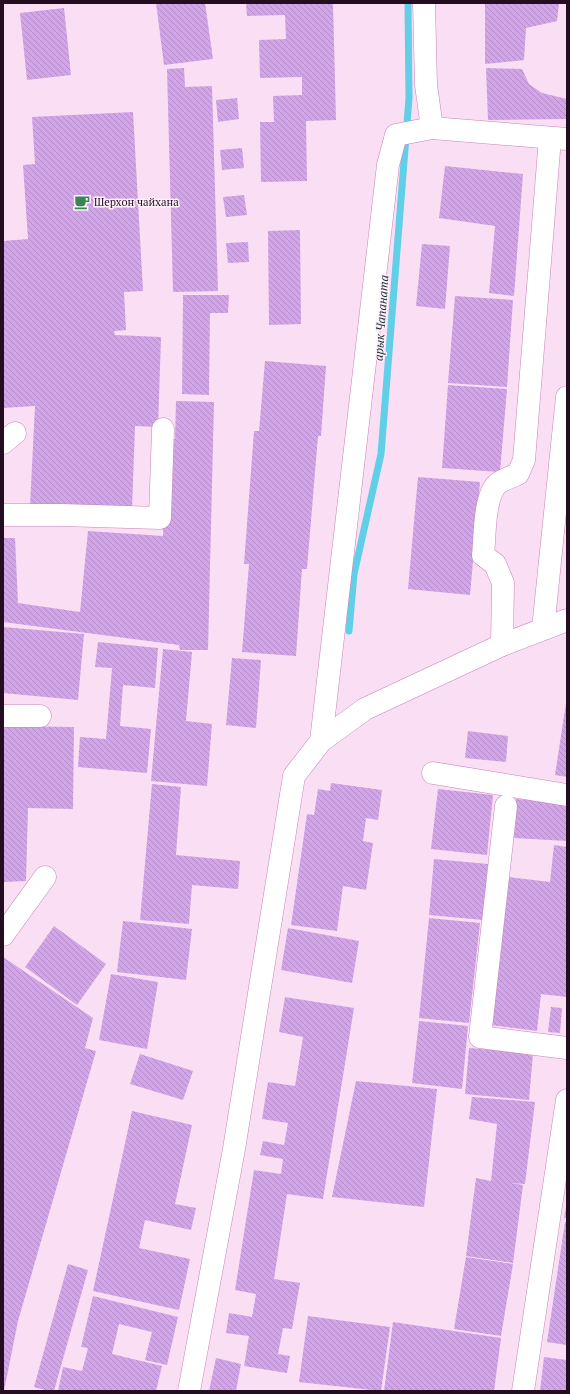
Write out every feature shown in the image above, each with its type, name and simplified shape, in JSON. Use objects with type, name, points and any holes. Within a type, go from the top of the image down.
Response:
[{"type":"street","points":[[424,3],[426,85],[430,128]]},
{"type":"street","points":[[321,741],[358,433],[388,164],[396,135],[430,128],[559,139],[524,460],[518,474],[506,479],[494,487],[486,513],[483,555],[495,564],[503,583],[502,645]]},
{"type":"street","points":[[543,629],[567,397]]},
{"type":"street","points":[[3,515],[160,518],[163,430]]},
{"type":"street","points":[[189,1391],[234,1149],[294,776],[321,741],[365,709],[502,645],[567,620]]},
{"type":"street","points":[[3,716],[40,716]]},
{"type":"street","points":[[433,773],[567,795]]},
{"type":"street","points":[[506,806],[480,1037],[567,1048]]},
{"type":"street","points":[[3,935],[46,877]]},
{"type":"street","points":[[523,1391],[567,1100]]},
{"type":"building","points":[[156,3],[205,3],[213,59],[164,65]]},
{"type":"building","points":[[246,3],[333,3],[336,120],[306,121],[307,181],[261,182],[260,122],[274,122],[273,96],[302,95],[302,77],[260,78],[259,40],[286,39],[285,15],[247,16]]},
{"type":"building","points":[[485,3],[559,3],[557,21],[526,28],[524,60],[485,64]]},
{"type":"building","points":[[64,8],[71,75],[27,80],[20,13]]},
{"type":"building","points":[[184,68],[185,87],[212,86],[218,291],[173,292],[167,69]]},
{"type":"building","points":[[486,68],[522,69],[529,84],[542,93],[567,99],[566,119],[488,120]]},
{"type":"building","points":[[237,98],[239,119],[218,122],[216,100]]},
{"type":"building","points":[[133,112],[143,291],[124,292],[126,330],[114,331],[115,335],[161,337],[158,427],[135,426],[132,509],[30,506],[35,406],[3,408],[3,241],[28,239],[23,165],[35,164],[32,117]]},
{"type":"building","points":[[242,148],[244,168],[222,170],[220,150]]},
{"type":"building","points":[[445,166],[523,174],[514,296],[489,293],[495,226],[439,218]]},
{"type":"building","points":[[244,195],[247,215],[226,217],[223,197]]},
{"type":"building","points":[[300,230],[301,324],[269,325],[268,231]]},
{"type":"building","points":[[248,242],[249,262],[228,263],[226,243]]},
{"type":"building","points":[[422,244],[450,246],[445,309],[416,306]]},
{"type":"building","points":[[183,295],[229,295],[228,313],[210,313],[209,395],[182,394]]},
{"type":"building","points":[[455,296],[513,300],[507,387],[448,383]]},
{"type":"building","points":[[265,361],[326,366],[321,436],[318,436],[307,569],[302,569],[296,656],[242,652],[249,564],[244,564],[254,431],[259,431]]},
{"type":"building","points":[[448,385],[507,389],[500,472],[442,468]]},
{"type":"building","points":[[176,401],[214,402],[208,650],[180,650],[179,645],[3,622],[3,538],[15,538],[18,603],[80,612],[88,531],[163,536],[166,439],[175,439]]},
{"type":"building","points":[[418,477],[480,482],[470,595],[408,589]]},
{"type":"building","points":[[3,627],[84,634],[78,700],[3,693]]},
{"type":"building","points":[[98,642],[158,648],[155,688],[123,685],[120,726],[151,729],[147,773],[78,767],[80,737],[106,739],[112,668],[95,667]]},
{"type":"building","points":[[163,649],[192,652],[186,721],[212,724],[207,786],[151,781]]},
{"type":"building","points":[[232,658],[261,660],[256,728],[226,725]]},
{"type":"building","points":[[567,703],[567,777],[555,775]]},
{"type":"building","points":[[3,726],[74,727],[73,809],[28,808],[26,881],[3,882]]},
{"type":"building","points":[[468,731],[508,736],[506,762],[465,758]]},
{"type":"building","points":[[331,783],[382,790],[378,820],[366,818],[363,841],[373,843],[366,890],[343,886],[337,931],[291,925],[307,814],[314,815],[318,789],[330,791]]},
{"type":"building","points":[[152,784],[181,787],[176,855],[240,861],[238,889],[192,885],[189,924],[140,920]]},
{"type":"building","points":[[438,789],[493,795],[487,855],[431,849]]},
{"type":"building","points":[[516,799],[567,803],[567,841],[514,838]]},
{"type":"building","points":[[554,845],[567,847],[567,997],[541,994],[537,1031],[490,1025],[507,877],[550,882]]},
{"type":"building","points":[[434,859],[488,864],[483,920],[429,915]]},
{"type":"building","points":[[429,918],[480,923],[469,1023],[419,1018]]},
{"type":"building","points":[[123,921],[192,929],[186,980],[117,972]]},
{"type":"building","points":[[54,926],[106,964],[77,1005],[25,967]]},
{"type":"building","points":[[288,928],[359,941],[352,983],[281,970]]},
{"type":"building","points":[[3,957],[93,1018],[85,1048],[96,1051],[18,1321],[4,1391],[3,1391]]},
{"type":"building","points":[[111,974],[158,982],[147,1049],[99,1040]]},
{"type":"building","points":[[285,997],[354,1008],[323,1199],[287,1194],[274,1279],[300,1283],[292,1329],[283,1328],[278,1354],[290,1356],[287,1373],[244,1366],[249,1336],[226,1333],[229,1313],[252,1317],[256,1294],[235,1290],[254,1170],[281,1174],[283,1159],[260,1155],[263,1141],[284,1145],[288,1123],[262,1119],[268,1082],[295,1086],[303,1037],[279,1032]]},
{"type":"building","points":[[551,1007],[562,1008],[560,1033],[548,1032]]},
{"type":"building","points":[[419,1021],[468,1026],[462,1089],[412,1083]]},
{"type":"building","points":[[469,1048],[533,1053],[529,1100],[465,1094]]},
{"type":"building","points":[[140,1054],[193,1071],[183,1100],[130,1084]]},
{"type":"building","points":[[356,1081],[437,1089],[424,1207],[332,1197]]},
{"type":"building","points":[[472,1097],[535,1102],[525,1184],[510,1183],[523,1185],[513,1263],[466,1256],[476,1178],[491,1181],[497,1124],[469,1119]]},
{"type":"building","points":[[132,1111],[192,1125],[175,1204],[196,1208],[191,1230],[145,1220],[139,1248],[190,1259],[179,1310],[93,1291]]},
{"type":"building","points":[[566,1207],[567,1218],[564,1218]]},
{"type":"building","points":[[565,1222],[567,1222],[567,1345],[547,1342]]},
{"type":"building","points":[[466,1257],[513,1264],[501,1336],[454,1329]]},
{"type":"building","points":[[68,1264],[88,1270],[54,1391],[48,1391],[34,1387]]},
{"type":"building","points":[[93,1296],[178,1317],[167,1365],[145,1360],[152,1332],[119,1324],[112,1354],[162,1366],[156,1391],[58,1391],[63,1367],[82,1371],[88,1348],[81,1347]]},
{"type":"building","points":[[308,1316],[390,1327],[381,1391],[299,1382]]},
{"type":"building","points":[[393,1322],[501,1338],[494,1391],[384,1391]]},
{"type":"building","points":[[544,1357],[567,1360],[567,1391],[540,1391]]},
{"type":"building","points":[[216,1358],[241,1364],[236,1391],[209,1391]]},
{"type":"waterway","name":"арык Чапаната","points":[[349,631],[354,574],[381,454],[409,98],[408,3]]},
{"type":"place","name":"Шерхон чайхана","points":[[82,202]]}]
